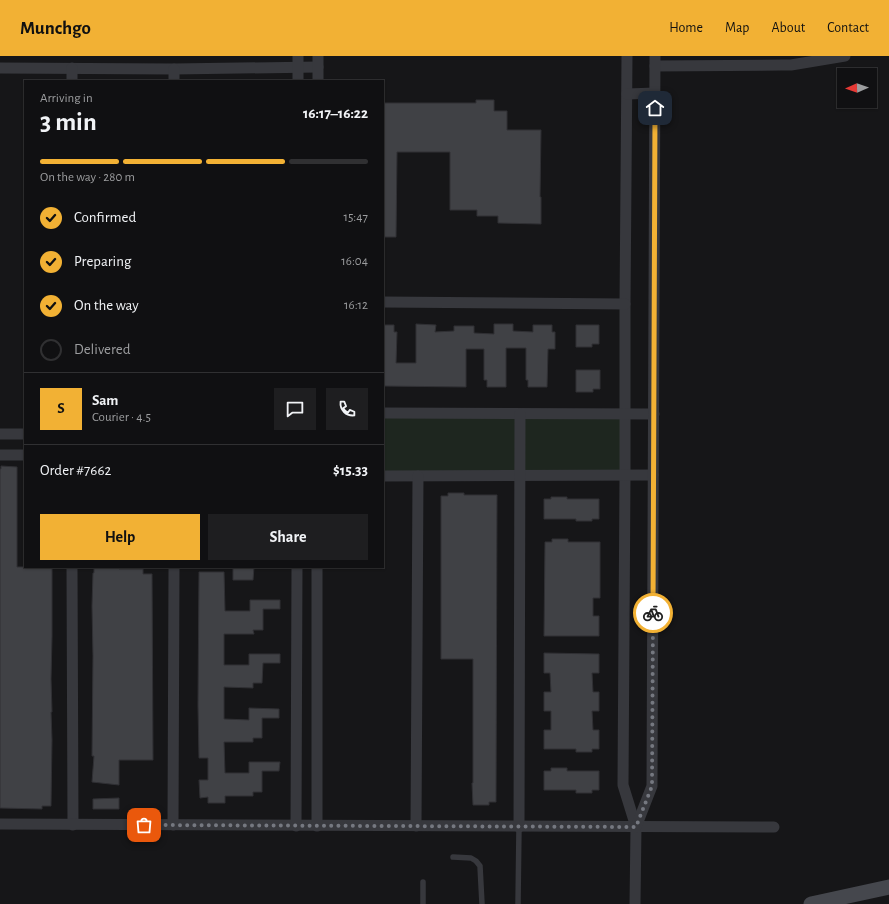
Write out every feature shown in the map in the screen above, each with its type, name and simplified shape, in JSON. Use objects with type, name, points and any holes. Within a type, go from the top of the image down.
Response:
[{"type":"street","points":[[298,56],[298,80]]},
{"type":"street","points":[[626,56],[623,785],[636,827],[635,904]]},
{"type":"street","points":[[636,827],[652,786],[655,61],[790,60],[845,56]]},
{"type":"street","points":[[0,68],[298,68],[318,62],[318,80]]},
{"type":"street","points":[[72,68],[72,80]]},
{"type":"street","points":[[174,68],[174,80]]},
{"type":"street","points":[[627,94],[655,93]]},
{"type":"street","points":[[384,302],[625,304]]},
{"type":"street","points":[[384,413],[654,414]]},
{"type":"street","points":[[519,827],[520,414]]},
{"type":"street","points":[[0,434],[24,434]]},
{"type":"street","points":[[0,455],[24,455]]},
{"type":"street","points":[[384,476],[653,475]]},
{"type":"street","points":[[416,826],[418,476]]},
{"type":"street","points":[[72,568],[73,825]]},
{"type":"street","points":[[173,825],[174,568]]},
{"type":"street","points":[[296,826],[297,568]]},
{"type":"street","points":[[317,568],[317,826]]},
{"type":"street","points":[[0,824],[774,827]]},
{"type":"street","points":[[821,903],[889,887]]},
{"type":"lane","points":[[518,904],[519,827]]},
{"type":"lane","points":[[453,857],[471,858],[480,866],[482,904]]},
{"type":"lane","points":[[423,882],[423,904]]},
{"type":"shaded area","points":[[384,413],[625,414],[625,475],[384,476]]},
{"type":"building","points":[[476,100],[494,100],[494,111],[507,111],[507,130],[541,130],[541,224],[498,223],[498,216],[477,216],[477,210],[450,210],[450,152],[397,152],[396,237],[384,237],[384,103],[476,103]]},
{"type":"building","points":[[416,324],[436,325],[435,332],[454,331],[454,326],[474,326],[474,333],[494,334],[494,324],[513,324],[513,331],[533,332],[533,325],[552,325],[552,332],[555,332],[555,349],[548,349],[547,387],[528,387],[528,380],[526,380],[526,348],[506,348],[506,387],[487,387],[487,380],[484,380],[484,349],[466,349],[466,387],[384,386],[384,325],[394,325],[394,332],[397,332],[396,363],[416,363]]},
{"type":"building","points":[[576,325],[599,325],[599,344],[592,344],[592,347],[576,347]]},
{"type":"building","points":[[576,370],[600,370],[600,389],[593,389],[593,392],[576,392]]},
{"type":"building","points":[[1,466],[17,467],[17,567],[52,568],[51,806],[42,806],[42,809],[0,808]]},
{"type":"building","points":[[448,493],[464,493],[464,495],[497,495],[496,802],[489,802],[489,805],[473,805],[473,659],[441,659],[441,496],[448,496]]},
{"type":"building","points":[[551,497],[567,497],[567,499],[599,499],[599,519],[592,519],[592,521],[576,521],[576,519],[544,519],[544,499],[551,499]]},
{"type":"building","points":[[552,539],[568,539],[568,542],[600,542],[600,598],[593,598],[593,616],[599,616],[599,636],[544,636],[545,542],[552,542]]},
{"type":"building","points":[[94,568],[119,568],[143,569],[143,574],[152,574],[153,760],[119,760],[119,785],[92,782],[94,756],[92,756],[92,606]]},
{"type":"building","points":[[233,568],[254,568],[253,580],[233,580]]},
{"type":"building","points":[[199,572],[224,572],[225,611],[250,611],[250,600],[280,600],[280,609],[263,609],[263,630],[253,630],[254,634],[224,634],[224,665],[249,665],[249,654],[280,654],[280,663],[263,663],[262,683],[253,683],[253,688],[224,687],[224,719],[249,720],[249,708],[279,709],[279,718],[262,718],[262,738],[253,738],[253,742],[224,742],[225,773],[249,773],[249,762],[280,762],[279,771],[262,771],[262,792],[253,792],[253,796],[225,796],[225,803],[208,803],[208,797],[200,798],[199,780],[208,780],[208,758],[199,758]]},
{"type":"building","points":[[544,653],[599,654],[599,673],[592,673],[593,692],[599,692],[599,711],[592,711],[593,730],[599,730],[599,749],[592,749],[592,752],[576,752],[576,749],[544,749],[544,730],[551,730],[551,711],[544,711],[544,692],[551,692],[550,673],[544,673]]},
{"type":"building","points":[[551,768],[567,768],[567,771],[599,771],[599,790],[592,790],[592,793],[576,793],[576,790],[544,790],[544,771],[551,771]]},
{"type":"building","points":[[119,798],[119,809],[93,809],[93,799]]},
{"type":"way so far","points":[[144,825],[636,827],[652,786],[653,613]]},
{"type":"route","points":[[653,613],[655,108]]}]
